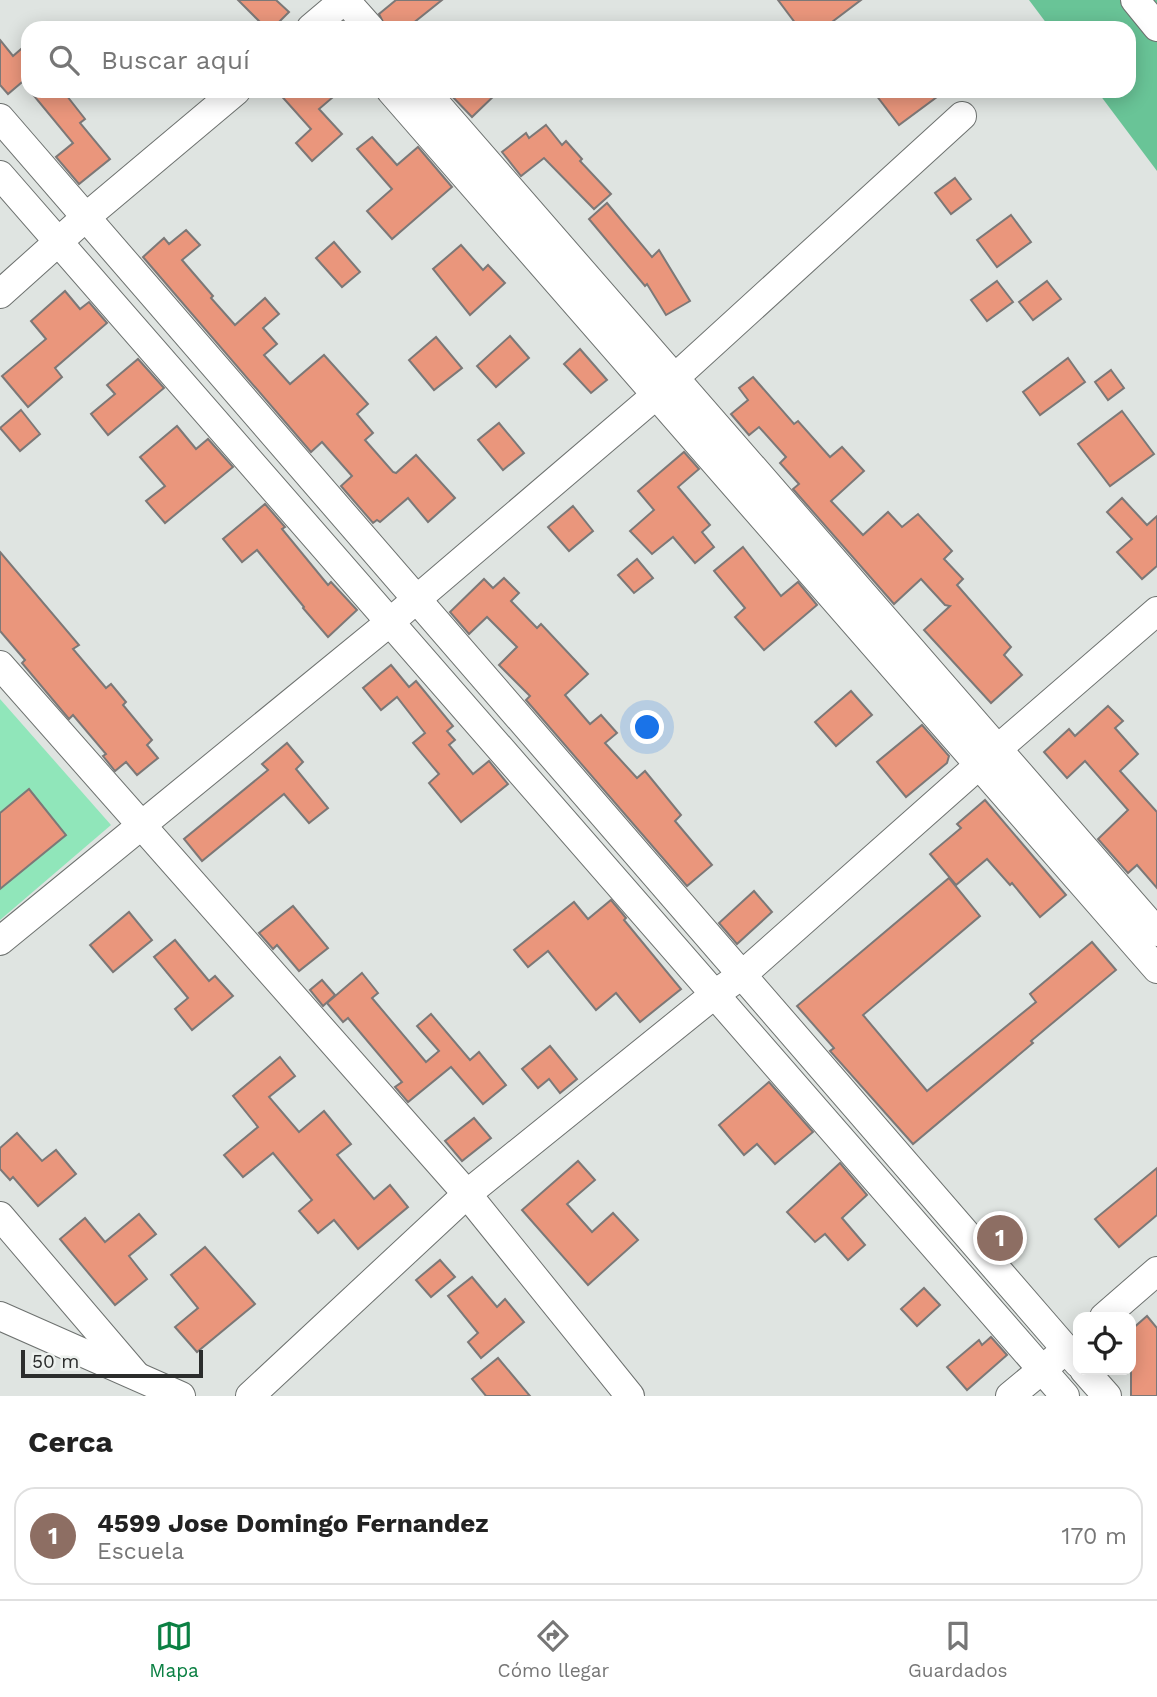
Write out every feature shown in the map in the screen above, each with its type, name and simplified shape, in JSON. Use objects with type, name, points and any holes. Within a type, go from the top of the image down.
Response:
[{"type":"street","points":[[1135,0],[1157,27]]},
{"type":"street","points":[[329,12],[352,21]]},
{"type":"street","points":[[0,294],[86,217],[228,98]]},
{"type":"street","points":[[398,98],[665,386],[988,757],[1157,969]]},
{"type":"street","points":[[431,98],[665,386]]},
{"type":"street","points":[[0,941],[390,622],[665,386],[962,116]]},
{"type":"street","points":[[0,118],[742,975],[1073,1351]]},
{"type":"street","points":[[0,175],[1065,1396]]},
{"type":"street","points":[[250,1396],[467,1194],[742,975],[1157,611]]},
{"type":"street","points":[[0,665],[467,1194],[630,1396]]},
{"type":"street","points":[[988,757],[1157,932]]},
{"type":"street","points":[[0,1216],[135,1374]]},
{"type":"street","points":[[1110,1312],[1157,1271]]},
{"type":"street","points":[[0,1316],[181,1396]]},
{"type":"street","points":[[1010,1396],[1042,1369],[1073,1357]]},
{"type":"street","points":[[1091,1375],[1107,1396]]},
{"type":"green space","points":[[1029,0],[1157,0],[1157,171],[1102,98],[1136,98],[1136,21],[1045,21]]},
{"type":"green space","points":[[0,699],[111,825],[0,920]]},
{"type":"building","points":[[238,0],[276,0],[289,12],[280,21],[259,21]]},
{"type":"building","points":[[396,0],[442,0],[416,21],[382,21],[379,14]]},
{"type":"building","points":[[778,0],[861,0],[833,21],[794,21]]},
{"type":"building","points":[[0,40],[13,56],[21,49],[21,83],[8,94],[0,85]]},
{"type":"building","points":[[36,98],[68,98],[85,119],[80,123],[110,159],[79,184],[56,157],[73,143]]},
{"type":"building","points":[[283,98],[332,98],[319,109],[342,134],[312,161],[296,143],[311,129]]},
{"type":"building","points":[[454,98],[492,98],[472,117]]},
{"type":"building","points":[[878,98],[936,98],[899,125]]},
{"type":"building","points":[[546,125],[562,145],[566,141],[582,159],[580,161],[611,194],[594,209],[544,158],[521,176],[502,152],[526,133],[529,138]]},
{"type":"building","points":[[372,137],[397,165],[418,147],[452,187],[392,239],[367,211],[392,189],[357,149]]},
{"type":"building","points":[[955,178],[971,199],[951,214],[935,193]]},
{"type":"building","points":[[607,203],[652,257],[659,250],[690,301],[666,315],[647,284],[645,286],[589,219]]},
{"type":"building","points":[[1011,215],[1031,242],[997,267],[977,240]]},
{"type":"building","points":[[186,230],[200,245],[182,260],[235,325],[265,298],[279,314],[263,328],[277,344],[264,355],[290,384],[324,355],[368,404],[357,414],[373,433],[365,440],[393,472],[396,473],[416,455],[455,498],[428,522],[408,498],[380,522],[377,520],[373,523],[341,486],[352,476],[322,442],[311,452],[143,257],[164,238],[169,244]]},
{"type":"building","points":[[334,242],[360,272],[342,287],[316,258]]},
{"type":"building","points":[[461,245],[483,270],[488,265],[505,283],[470,315],[433,269]]},
{"type":"building","points":[[997,281],[1013,302],[987,321],[971,300]]},
{"type":"building","points":[[1047,281],[1061,299],[1033,320],[1019,302]]},
{"type":"building","points":[[65,291],[80,309],[89,302],[107,323],[55,368],[62,377],[28,407],[2,376],[46,339],[31,321]]},
{"type":"building","points":[[510,336],[529,358],[496,387],[477,366]]},
{"type":"building","points":[[436,337],[462,368],[434,390],[409,360]]},
{"type":"building","points":[[580,349],[607,380],[591,393],[564,364]]},
{"type":"building","points":[[1068,358],[1085,382],[1040,415],[1023,392]]},
{"type":"building","points":[[138,359],[164,388],[108,435],[91,414],[115,394],[107,385]]},
{"type":"building","points":[[1111,370],[1124,388],[1108,400],[1095,382]]},
{"type":"building","points":[[753,377],[794,424],[798,421],[830,457],[842,447],[864,471],[831,501],[863,535],[888,512],[902,527],[918,514],[952,551],[944,559],[963,579],[957,585],[1011,647],[1004,655],[1022,675],[991,703],[924,630],[950,606],[945,605],[921,579],[894,604],[793,489],[799,484],[780,463],[786,457],[759,427],[749,435],[731,414],[748,400],[739,388]]},
{"type":"building","points":[[21,410],[40,434],[20,451],[0,428]]},
{"type":"building","points":[[1122,411],[1154,454],[1110,486],[1078,444]]},
{"type":"building","points":[[499,423],[524,453],[503,470],[478,440]]},
{"type":"building","points":[[177,426],[196,449],[208,439],[233,467],[165,523],[146,501],[165,486],[140,457]]},
{"type":"building","points":[[684,452],[699,469],[678,487],[710,525],[702,532],[714,547],[695,563],[673,537],[652,554],[630,531],[654,510],[638,491]]},
{"type":"building","points":[[1122,498],[1147,525],[1157,516],[1157,566],[1142,579],[1117,552],[1132,539],[1107,512]]},
{"type":"building","points":[[265,504],[328,585],[331,582],[357,610],[328,637],[257,550],[242,562],[223,539]]},
{"type":"building","points":[[573,506],[593,531],[569,551],[548,527]]},
{"type":"building","points":[[743,547],[781,596],[798,582],[817,605],[764,650],[735,617],[745,608],[714,571]]},
{"type":"building","points":[[0,552],[79,645],[73,649],[106,688],[111,684],[126,702],[123,705],[152,740],[147,745],[158,758],[137,775],[126,762],[115,771],[103,756],[106,754],[73,715],[69,719],[22,663],[25,660],[0,631]]},
{"type":"building","points":[[637,559],[653,578],[634,593],[618,575]]},
{"type":"building","points":[[504,578],[519,593],[511,601],[537,628],[541,624],[588,674],[565,695],[590,724],[601,715],[617,733],[605,743],[637,778],[645,771],[681,815],[675,821],[712,865],[687,886],[526,700],[530,696],[499,665],[517,647],[487,617],[469,634],[450,612],[484,579],[493,588]]},
{"type":"building","points":[[391,665],[409,687],[416,681],[453,726],[447,731],[455,740],[449,745],[473,774],[489,761],[508,784],[461,822],[429,783],[439,774],[413,743],[425,733],[397,697],[381,710],[363,688]]},
{"type":"building","points":[[851,691],[872,715],[836,746],[815,722]]},
{"type":"building","points":[[1108,706],[1123,721],[1115,728],[1138,754],[1120,771],[1157,812],[1157,888],[1137,865],[1128,873],[1098,839],[1128,810],[1085,761],[1067,778],[1044,752],[1069,729],[1075,736]]},
{"type":"building","points":[[922,725],[949,756],[947,763],[906,797],[877,762]]},
{"type":"building","points":[[287,743],[303,762],[296,769],[328,808],[309,823],[284,794],[202,861],[184,839],[268,770],[262,764]]},
{"type":"building","points":[[29,789],[66,835],[0,889],[0,813]]},
{"type":"building","points":[[985,800],[1066,895],[1040,917],[1012,883],[1010,885],[987,859],[956,885],[930,854],[961,828],[957,824]]},
{"type":"building","points":[[949,878],[980,916],[863,1015],[927,1091],[1036,1002],[1030,994],[1092,942],[1116,970],[913,1144],[830,1051],[834,1048],[797,1006]]},
{"type":"building","points":[[754,891],[772,912],[737,944],[719,923]]},
{"type":"building","points":[[611,900],[626,918],[624,920],[681,989],[640,1022],[616,993],[596,1010],[548,951],[528,967],[514,950],[574,902],[588,919]]},
{"type":"building","points":[[293,906],[328,948],[299,971],[277,945],[273,949],[259,933]]},
{"type":"building","points":[[129,912],[152,940],[113,972],[90,945]]},
{"type":"building","points":[[175,940],[209,981],[215,976],[233,996],[192,1030],[175,1009],[188,998],[154,957]]},
{"type":"building","points":[[362,973],[378,993],[372,998],[426,1062],[439,1051],[417,1026],[431,1014],[470,1060],[479,1052],[506,1085],[483,1104],[451,1067],[408,1102],[395,1087],[402,1082],[348,1018],[343,1022],[327,1003]]},
{"type":"building","points":[[322,980],[335,995],[323,1006],[310,990]]},
{"type":"building","points":[[550,1046],[577,1079],[560,1093],[549,1079],[538,1088],[522,1069]]},
{"type":"building","points":[[280,1057],[295,1076],[269,1097],[299,1132],[324,1111],[351,1144],[337,1155],[374,1199],[390,1185],[408,1207],[358,1249],[334,1220],[318,1233],[299,1211],[312,1200],[273,1153],[243,1177],[224,1155],[258,1127],[233,1096]]},
{"type":"building","points":[[769,1082],[813,1132],[775,1164],[757,1144],[744,1155],[719,1125]]},
{"type":"building","points":[[474,1118],[491,1138],[462,1161],[445,1141]]},
{"type":"building","points":[[17,1133],[42,1161],[56,1150],[76,1174],[38,1206],[13,1177],[10,1180],[0,1169],[0,1148]]},
{"type":"building","points":[[578,1161],[595,1180],[567,1204],[592,1232],[613,1213],[638,1240],[588,1285],[522,1210]]},
{"type":"building","points":[[840,1163],[867,1195],[842,1218],[865,1245],[848,1260],[825,1234],[815,1242],[787,1212]]},
{"type":"building","points":[[1157,1168],[1157,1215],[1119,1247],[1095,1219]]},
{"type":"building","points":[[139,1214],[156,1234],[129,1256],[147,1279],[115,1305],[60,1239],[85,1218],[105,1242]]},
{"type":"building","points":[[205,1247],[255,1304],[197,1352],[175,1327],[198,1308],[171,1275]]},
{"type":"building","points":[[440,1260],[455,1277],[431,1297],[416,1280]]},
{"type":"building","points":[[472,1277],[497,1307],[505,1299],[524,1322],[481,1358],[468,1342],[478,1333],[448,1296]]},
{"type":"building","points":[[924,1288],[940,1305],[917,1326],[901,1309]]},
{"type":"building","points":[[1147,1316],[1157,1328],[1157,1396],[1131,1396],[1131,1375],[1136,1375],[1136,1326]]},
{"type":"building","points":[[991,1337],[1007,1355],[967,1390],[947,1367],[979,1340],[982,1345]]},
{"type":"building","points":[[498,1358],[530,1396],[486,1396],[472,1379]]},
{"type":"place","name":"4599 Jose Domingo Fernandez","points":[[1000,1238]]}]
